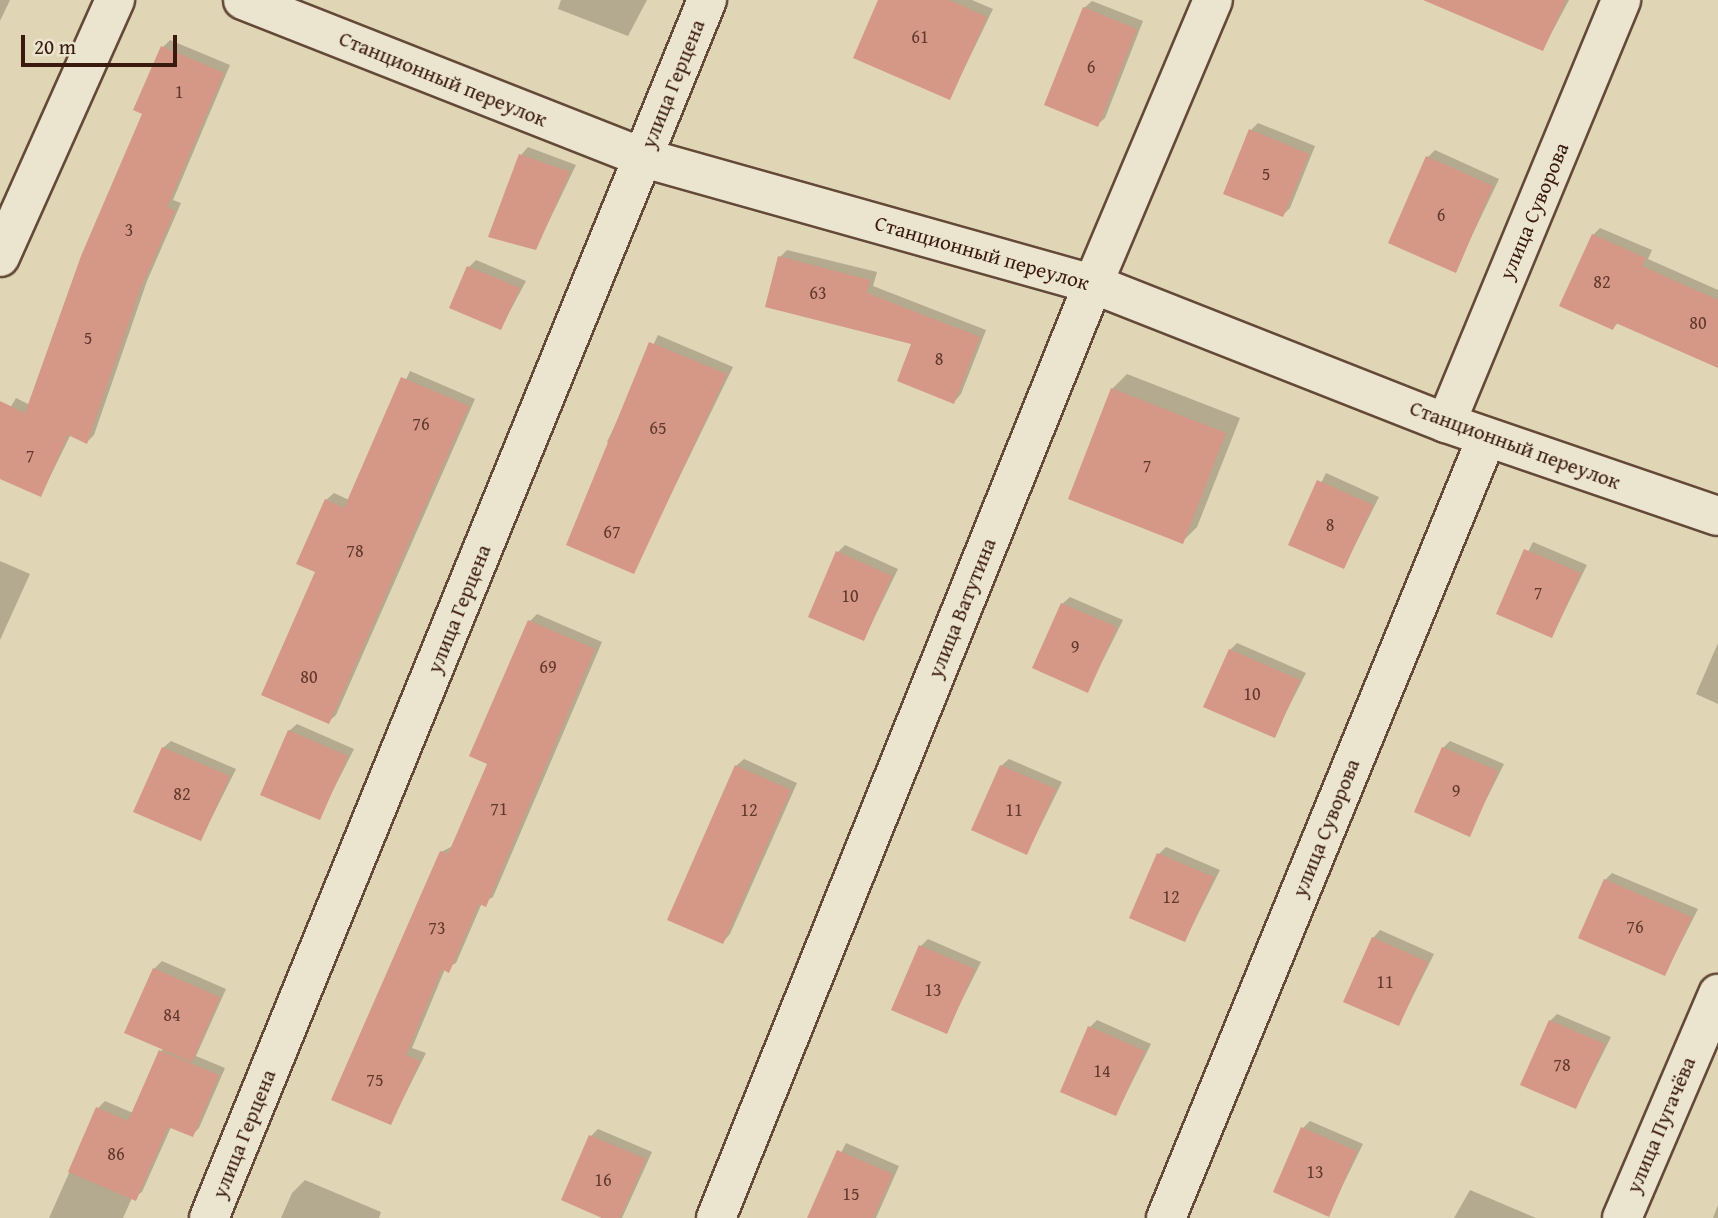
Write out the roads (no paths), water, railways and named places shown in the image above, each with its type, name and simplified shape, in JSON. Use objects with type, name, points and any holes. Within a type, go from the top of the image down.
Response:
[{"type":"street","points":[[0,257],[115,0]]},
{"type":"street","name":"Станционный переулок","points":[[243,0],[644,158],[1093,284],[1446,423],[1718,516]]},
{"type":"street","name":"улица Герцена","points":[[209,1218],[707,0]]},
{"type":"street","name":"улица Ватутина","points":[[716,1218],[1093,284],[1213,0]]},
{"type":"street","name":"улица Суворова","points":[[1446,423],[1622,0]]},
{"type":"street","name":"улица Суворова","points":[[1166,1218],[1487,437]]},
{"type":"street","name":"улица Пугачёва","points":[[1622,1218],[1718,993]]}]
